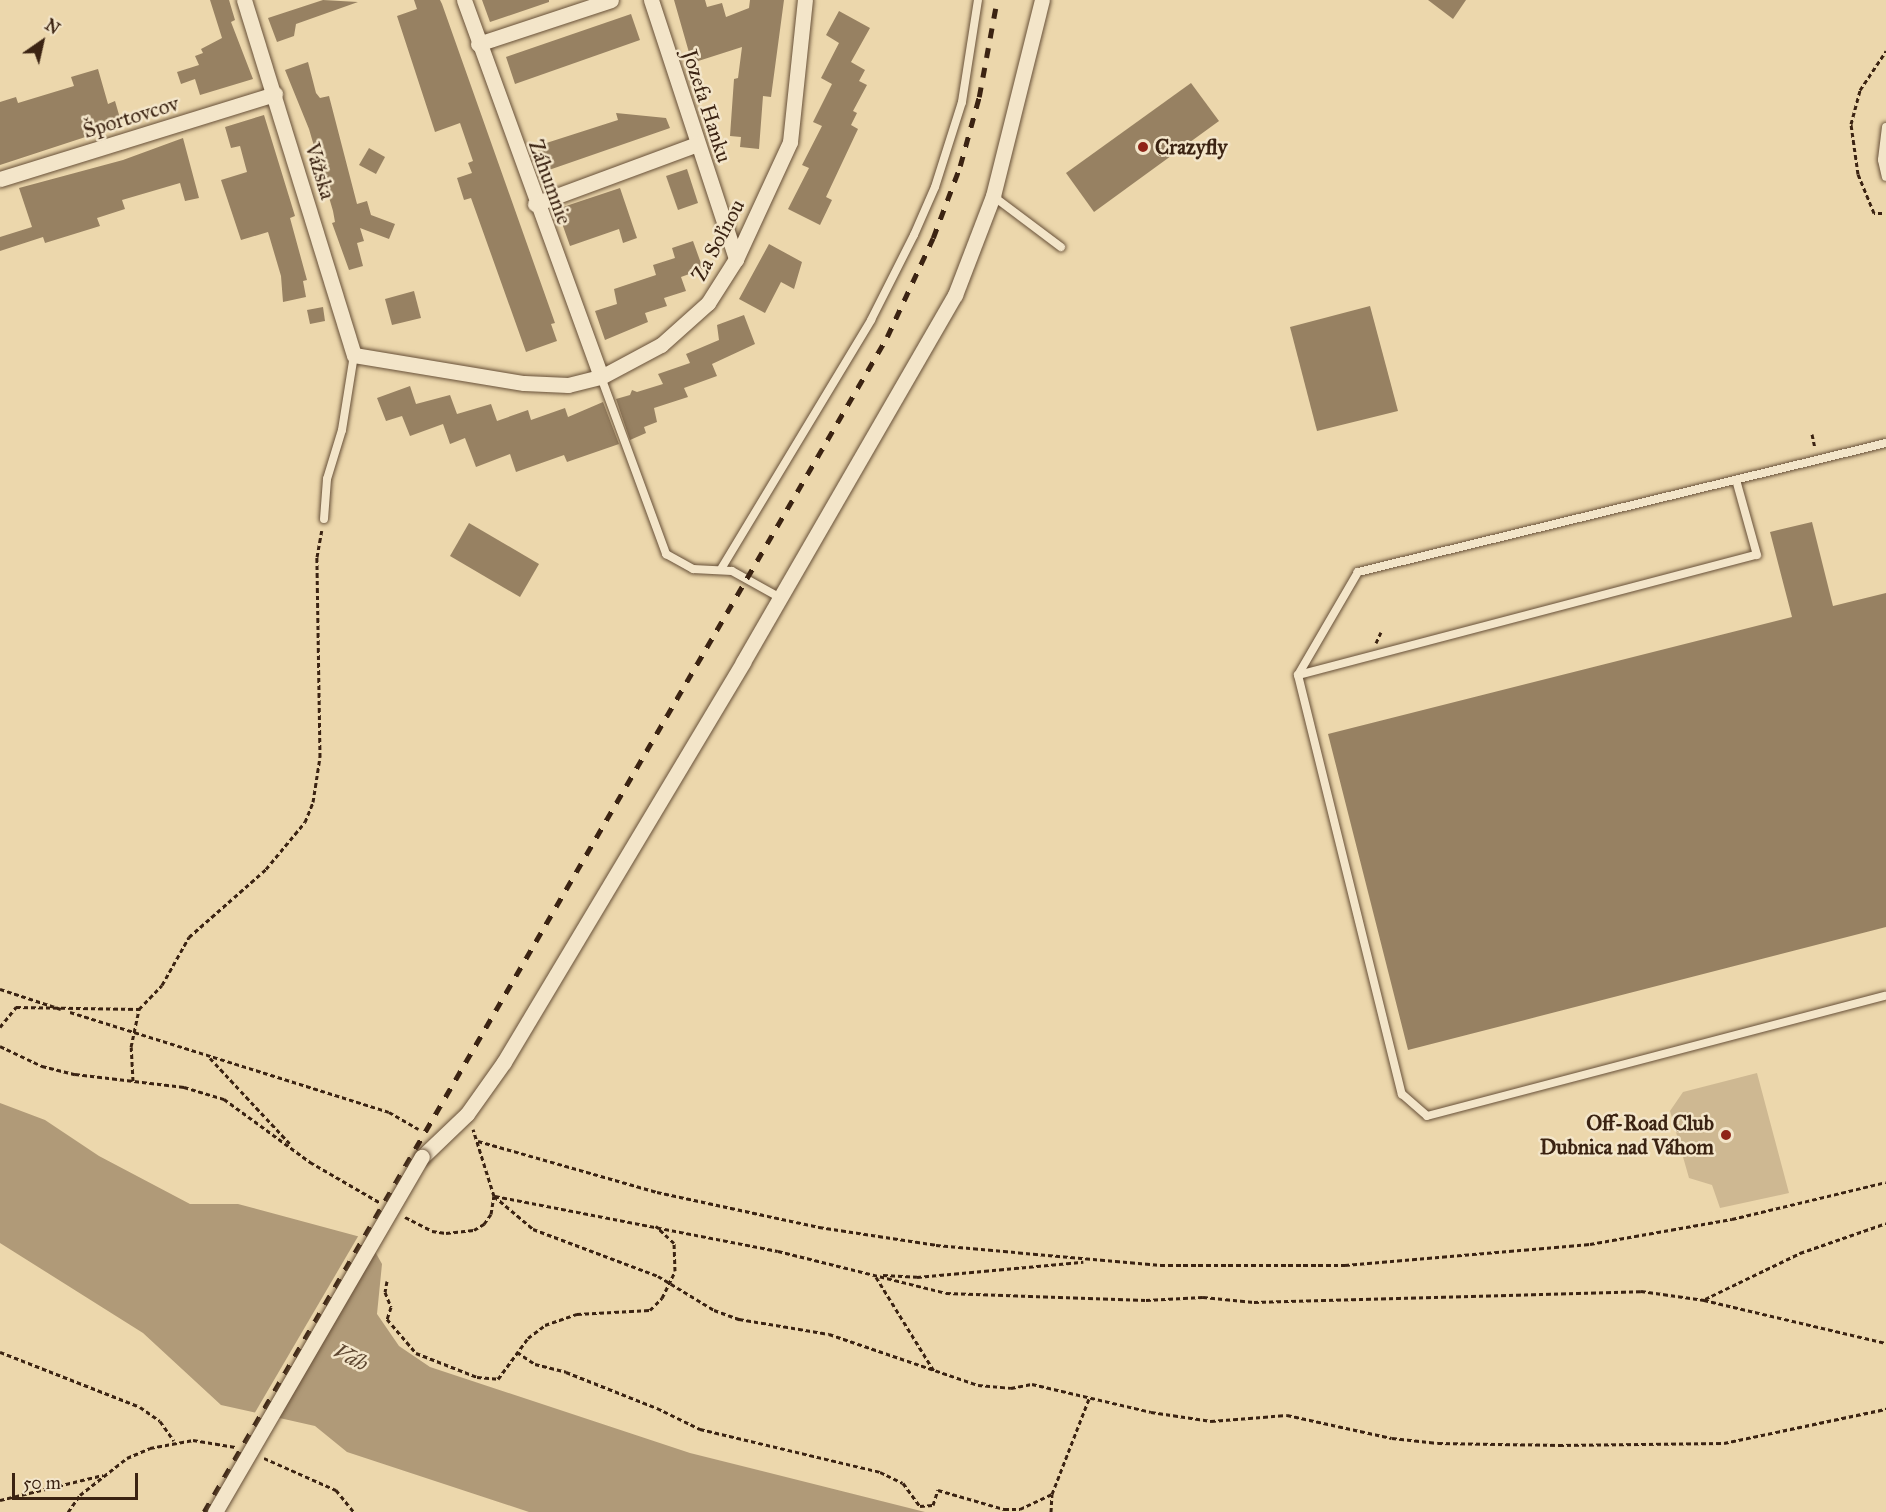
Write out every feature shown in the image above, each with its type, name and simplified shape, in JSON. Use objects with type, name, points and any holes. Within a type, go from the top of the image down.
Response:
[{"type":"street","name":"Vážska","points":[[244,0],[354,355]]},
{"type":"street","name":"Záhumnie","points":[[464,0],[535,204],[601,377]]},
{"type":"street","points":[[478,44],[611,0]]},
{"type":"street","name":"Jozefa Hanku","points":[[651,0],[736,259]]},
{"type":"street","name":"Za Soľnou","points":[[354,355],[524,383],[568,385],[601,377],[661,345],[708,303],[736,259],[790,142],[805,0]]},
{"type":"street","points":[[215,1512],[422,1157],[467,1114],[504,1062],[954,296],[993,196],[1042,0]]},
{"type":"street","name":"Športovcov","points":[[0,179],[275,94]]},
{"type":"street","points":[[535,204],[697,144]]},
{"type":"lane","points":[[721,569],[871,320],[914,235],[935,187],[962,102],[978,0]]},
{"type":"lane","points":[[1886,127],[1882,160],[1886,177]]},
{"type":"lane","points":[[993,196],[1061,247]]},
{"type":"lane","points":[[324,519],[327,479],[342,429],[354,355]]},
{"type":"lane","points":[[601,377],[666,554],[693,569],[721,569],[741,575],[779,597]]},
{"type":"lane","points":[[1886,444],[1358,572],[1298,675],[1402,1094],[1427,1116],[1886,996]]},
{"type":"lane","points":[[1298,675],[1757,555],[1736,480]]},
{"type":"path","points":[[1882,213],[1874,213],[1858,174],[1851,124],[1860,90],[1886,51]]},
{"type":"path","points":[[1812,434],[1815,448]]},
{"type":"path","points":[[133,1081],[133,1032],[139,1010],[162,985],[189,937],[293,840],[313,802],[320,758],[317,556],[324,519]]},
{"type":"path","points":[[0,989],[389,1113],[419,1129]]},
{"type":"path","points":[[0,1028],[16,1008],[139,1010]]},
{"type":"path","points":[[0,1046],[42,1066],[184,1087],[224,1099],[297,1151],[245,1091],[206,1055]]},
{"type":"path","points":[[478,1140],[657,1192],[819,1227],[936,1245],[1091,1261],[1277,1266],[1472,1257],[1663,1232],[1886,1182]]},
{"type":"path","points":[[1886,1343],[1704,1300],[1641,1291],[1321,1302],[1034,1298],[946,1293],[656,1226],[494,1196],[533,1229],[670,1283],[714,1311],[739,1319],[830,1334],[934,1372],[978,1385],[1011,1388],[1032,1384],[1151,1412],[1211,1421],[1287,1415],[1392,1438],[1438,1443],[1724,1443],[1886,1409]]},
{"type":"path","points":[[1704,1300],[1800,1253],[1886,1222]]},
{"type":"path","points":[[387,1281],[385,1292],[391,1307],[387,1319],[416,1353],[477,1377],[498,1379],[517,1352],[545,1324],[566,1318],[650,1310],[670,1283],[675,1271],[674,1243],[656,1226]]},
{"type":"path","points":[[875,1275],[917,1276],[1091,1261]]},
{"type":"path","points":[[875,1275],[934,1372]]},
{"type":"path","points":[[0,1352],[140,1407],[160,1421],[174,1441]]},
{"type":"path","points":[[517,1352],[535,1364],[566,1372],[700,1429],[880,1472],[903,1483],[920,1506],[933,1505],[938,1490],[1004,1509],[1020,1509],[1052,1494]]},
{"type":"path","points":[[1052,1512],[1052,1494],[1090,1396]]},
{"type":"path","points":[[68,1512],[80,1495],[127,1458],[174,1441],[216,1441],[237,1448]]},
{"type":"path","points":[[254,1454],[336,1490],[354,1512]]},
{"type":"path","points":[[0,1500],[107,1474]]},
{"type":"shaded area","name":"Off-Road Club Dubnica nad Váhom","points":[[1757,1073],[1789,1193],[1720,1208],[1712,1185],[1689,1178],[1670,1111],[1683,1092]]},
{"type":"water","name":"Váh","points":[[0,1103],[45,1120],[99,1156],[190,1204],[238,1204],[368,1239],[382,1264],[377,1314],[399,1346],[430,1367],[690,1453],[925,1512],[529,1512],[347,1452],[315,1426],[221,1405],[143,1333],[0,1243]]},
{"type":"pier","points":[[360,1233],[370,1237],[272,1420],[253,1416]]},
{"type":"building","points":[[210,0],[229,0],[235,20],[231,22],[253,79],[200,95],[195,79],[181,84],[177,72],[199,65],[195,56],[203,53],[201,49],[222,38]]},
{"type":"building","points":[[323,0],[358,2],[296,24],[294,36],[277,42],[268,18]]},
{"type":"building","points":[[414,0],[440,0],[442,4],[555,323],[551,324],[557,341],[526,352],[471,198],[464,200],[457,178],[472,173],[468,163],[473,161],[460,123],[435,132],[397,16],[417,9]]},
{"type":"building","points":[[482,0],[549,0],[549,2],[490,22]]},
{"type":"building","points":[[674,0],[705,0],[707,7],[722,3],[726,17],[749,8],[750,0],[784,0],[771,97],[763,96],[759,149],[740,147],[741,137],[730,136],[734,79],[738,78],[742,47],[692,63]]},
{"type":"building","points":[[1428,0],[1466,0],[1453,19]]},
{"type":"building","points":[[839,11],[870,28],[851,62],[865,70],[859,81],[867,85],[853,111],[857,113],[851,125],[858,129],[826,197],[832,200],[820,225],[788,209],[809,168],[802,165],[822,126],[813,122],[832,84],[821,78],[839,43],[826,35]]},
{"type":"building","points":[[631,14],[640,40],[515,84],[506,57]]},
{"type":"building","points":[[308,62],[316,93],[320,98],[329,96],[357,204],[367,201],[371,215],[395,224],[389,239],[360,228],[364,241],[357,243],[363,266],[349,270],[332,223],[335,222],[333,211],[309,129],[285,70]]},
{"type":"building","points":[[98,69],[108,104],[115,101],[122,125],[0,165],[0,102],[16,97],[18,103],[74,86],[71,77]]},
{"type":"building","name":"Crazyfly","points":[[1191,83],[1219,121],[1094,212],[1066,173]]},
{"type":"building","points":[[616,113],[666,118],[670,128],[546,171],[537,146],[618,120]]},
{"type":"building","points":[[264,115],[295,216],[290,218],[307,280],[303,281],[306,297],[283,302],[281,276],[268,232],[241,240],[221,180],[247,172],[240,146],[231,148],[225,127]]},
{"type":"building","points":[[183,138],[199,198],[185,201],[180,183],[122,200],[125,209],[97,218],[100,226],[45,243],[43,237],[0,251],[0,237],[32,227],[19,188],[123,160]]},
{"type":"building","points":[[369,148],[385,157],[376,174],[359,165]]},
{"type":"building","points":[[687,169],[698,203],[678,210],[666,176]]},
{"type":"building","points":[[620,188],[637,238],[623,243],[619,229],[570,246],[557,209]]},
{"type":"building","points":[[693,241],[703,269],[681,277],[686,291],[664,298],[667,306],[645,313],[648,322],[605,340],[595,311],[617,304],[614,289],[656,275],[653,265],[675,258],[672,248]]},
{"type":"building","points":[[769,244],[802,262],[794,289],[781,282],[765,313],[739,299]]},
{"type":"building","points":[[414,291],[421,318],[392,325],[385,299]]},
{"type":"building","points":[[1370,306],[1398,411],[1317,431],[1290,327]]},
{"type":"building","points":[[323,307],[325,321],[310,324],[307,310]]},
{"type":"building","points":[[744,315],[755,344],[712,364],[717,376],[684,388],[688,397],[654,408],[657,422],[644,427],[646,433],[630,440],[616,399],[630,395],[632,390],[637,392],[663,384],[658,374],[690,363],[686,354],[719,340],[717,325]]},
{"type":"building","points":[[410,386],[416,404],[450,395],[457,414],[491,404],[497,421],[528,410],[531,420],[565,408],[568,417],[603,402],[619,444],[567,462],[564,455],[516,472],[510,454],[476,467],[465,438],[450,444],[443,424],[410,436],[402,416],[386,421],[377,398]]},
{"type":"building","points":[[1812,522],[1833,606],[1886,593],[1886,927],[1408,1050],[1328,734],[1792,617],[1770,532]]},
{"type":"building","points":[[469,523],[539,564],[520,597],[450,556]]},
{"type":"railway","points":[[204,1512],[887,337],[933,238],[960,166],[979,97],[997,0]]},
{"type":"place","name":"Crazyfly","points":[[1143,147]]},
{"type":"place","name":"Off-Road Club Dubnica nad Váhom","points":[[1726,1135]]}]
